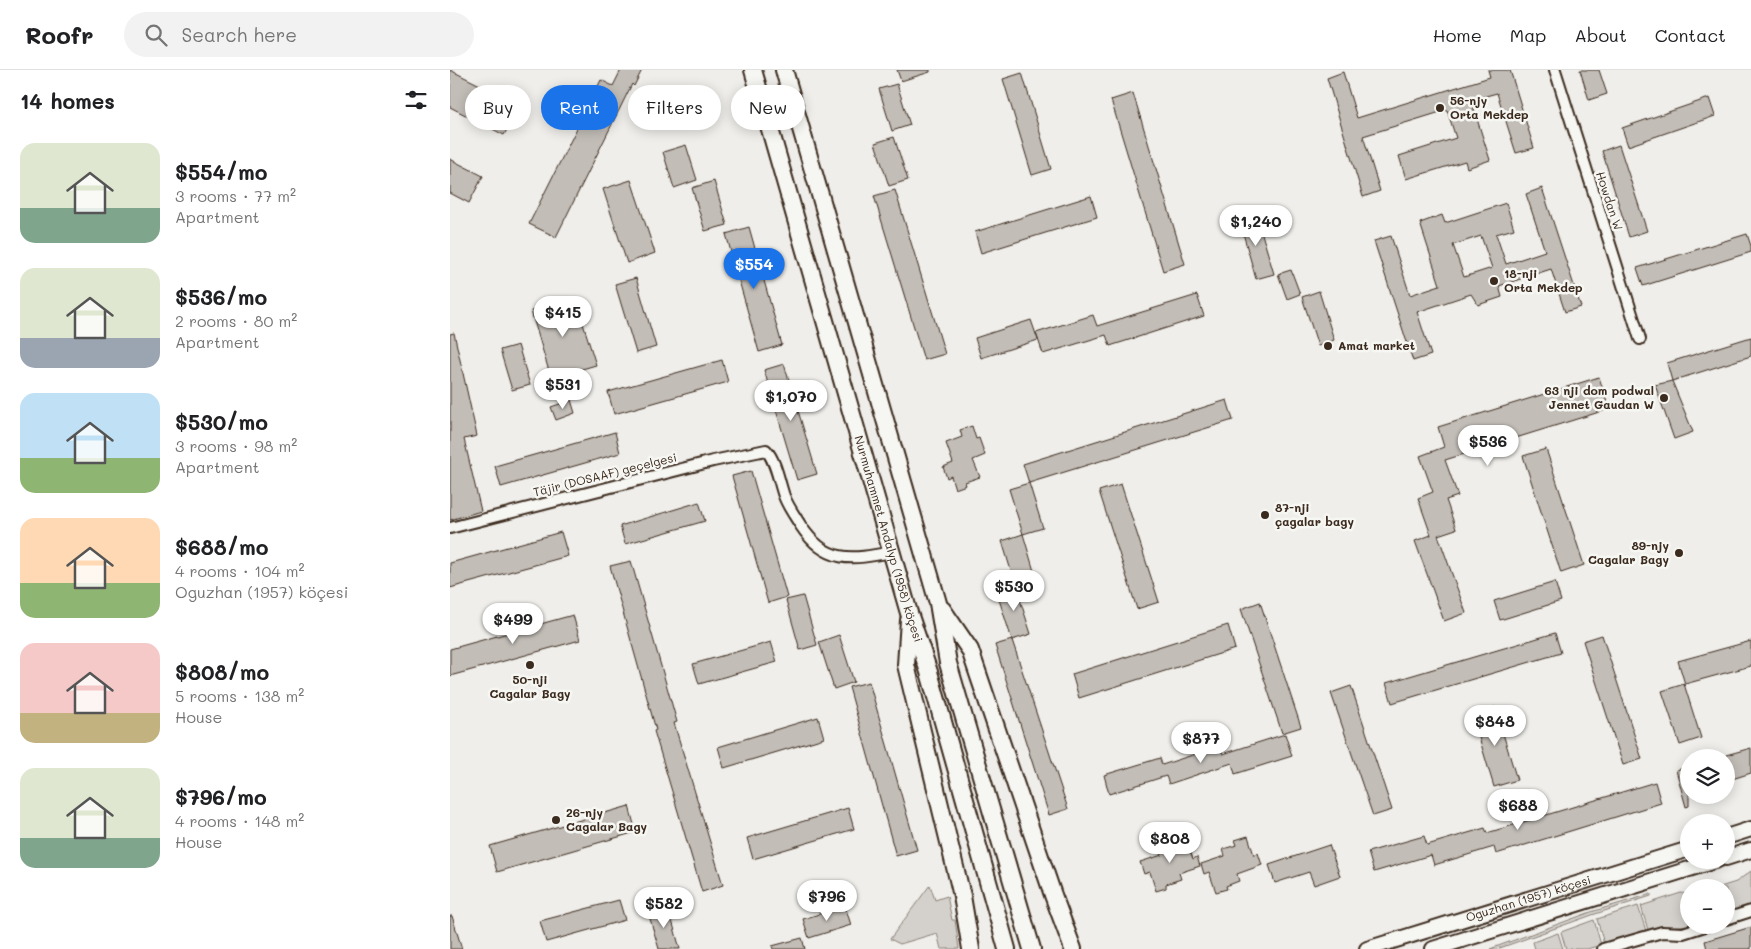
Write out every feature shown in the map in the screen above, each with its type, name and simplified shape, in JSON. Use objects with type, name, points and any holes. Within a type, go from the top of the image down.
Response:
[{"type":"main road","name":"Nurmuhammet Andalyp (1958) köçesi","points":[[753,70],[891,552],[929,672],[1007,949]]},
{"type":"main road","points":[[784,70],[938,603],[948,663],[1032,949]]},
{"type":"main road","points":[[938,603],[970,650],[1053,896],[1074,948]]},
{"type":"main road","points":[[909,613],[906,665],[962,896],[971,949]]},
{"type":"main road","points":[[1735,834],[1751,830]]},
{"type":"main road","points":[[1735,855],[1751,850]]},
{"type":"main road","name":"Oguzhan (1957) köçesi","points":[[1367,949],[1680,852]]},
{"type":"main road","name":"Oguzhan (1957) köçesi","points":[[1433,949],[1689,869]]},
{"type":"street","name":"Howdan W","points":[[1555,70],[1640,339]]},
{"type":"street","name":"Täjir (DOSAAF) geçelgesi","points":[[450,528],[713,461],[766,450],[771,458],[787,503],[810,539],[822,550],[842,558],[869,557],[891,552]]},
{"type":"street","points":[[1735,916],[1751,911]]},
{"type":"street","points":[[1603,949],[1662,932],[1680,933]]},
{"type":"shaded area","points":[[1751,871],[1751,907],[1735,912],[1735,882]]},
{"type":"shaded area","points":[[930,885],[935,900],[947,896],[952,920],[955,920],[959,949],[941,949],[937,933],[900,944],[890,939]]},
{"type":"shaded area","points":[[1680,893],[1680,926],[1648,930],[1641,906]]},
{"type":"shaded area","points":[[1651,894],[1651,896],[1497,949],[1490,949],[1591,912]]},
{"type":"shaded area","points":[[1638,906],[1646,931],[1604,944],[1597,919]]},
{"type":"shaded area","points":[[1594,920],[1601,945],[1587,949],[1566,949],[1561,932]]},
{"type":"shaded area","points":[[1558,933],[1563,949],[1535,949],[1533,942]]},
{"type":"building","points":[[450,70],[480,85],[465,85],[465,115],[450,107]]},
{"type":"building","points":[[621,70],[642,70],[634,85],[628,85],[628,92],[618,112],[618,85],[614,85]]},
{"type":"building","points":[[897,70],[930,70],[930,72],[901,81]]},
{"type":"building","points":[[1488,70],[1510,70],[1534,148],[1516,153],[1497,93],[1471,100],[1490,160],[1467,168],[1465,161],[1406,179],[1399,156],[1456,138],[1447,110],[1363,136],[1380,191],[1363,197],[1327,78],[1343,72],[1357,118],[1490,77]]},
{"type":"building","points":[[1580,70],[1599,70],[1607,94],[1589,100]]},
{"type":"building","points":[[1022,73],[1051,169],[1032,175],[1003,79]]},
{"type":"building","points":[[601,80],[611,85],[598,85]]},
{"type":"building","points":[[897,84],[910,125],[892,131],[879,89]]},
{"type":"building","points":[[1133,93],[1185,264],[1163,271],[1111,100]]},
{"type":"building","points":[[1709,98],[1715,116],[1628,146],[1622,128]]},
{"type":"building","points":[[494,130],[507,130],[504,135]]},
{"type":"building","points":[[576,130],[609,130],[556,237],[529,224]]},
{"type":"building","points":[[894,137],[908,180],[889,186],[875,143]]},
{"type":"building","points":[[686,145],[697,180],[674,188],[663,152]]},
{"type":"building","points":[[1619,145],[1647,231],[1629,237],[1602,151]]},
{"type":"building","points":[[450,159],[483,176],[469,203],[450,193]]},
{"type":"building","points":[[631,180],[655,253],[627,263],[603,189]]},
{"type":"building","points":[[714,181],[727,225],[705,231],[692,188]]},
{"type":"building","name":"18-nji Orta Mekdep","points":[[1542,188],[1581,307],[1565,312],[1551,269],[1499,286],[1502,297],[1478,305],[1471,294],[1417,312],[1431,355],[1413,361],[1374,241],[1391,236],[1410,295],[1440,285],[1420,223],[1442,215],[1445,223],[1506,203],[1514,229],[1496,234],[1506,264],[1545,251],[1526,194]],"holes":[[[1481,236],[1492,268],[1464,277],[1453,245]]]},
{"type":"building","points":[[895,190],[945,354],[924,360],[874,196]]},
{"type":"building","points":[[1091,196],[1097,217],[981,253],[975,232]]},
{"type":"building","points":[[1256,214],[1274,274],[1256,279],[1239,219]]},
{"type":"building","points":[[749,227],[782,345],[759,352],[726,234]]},
{"type":"building","points":[[1747,234],[1751,252],[1643,286],[1637,268]]},
{"type":"building","points":[[1291,270],[1300,294],[1287,299],[1278,274]]},
{"type":"building","points":[[636,278],[656,347],[636,353],[615,284]]},
{"type":"building","points":[[1319,291],[1334,340],[1318,346],[1302,297]]},
{"type":"building","points":[[1197,295],[1204,316],[1110,346],[1106,335],[1043,354],[1036,333],[1093,315],[1097,326]]},
{"type":"building","points":[[575,298],[596,365],[551,378],[531,311]]},
{"type":"building","points":[[1031,320],[1038,340],[981,358],[975,338]]},
{"type":"building","points":[[454,333],[477,436],[464,439],[481,511],[450,520],[450,334]]},
{"type":"building","points":[[1751,337],[1751,356],[1672,381],[1667,363]]},
{"type":"building","points":[[518,345],[530,385],[512,390],[500,350]]},
{"type":"building","points":[[722,360],[728,382],[614,414],[608,392]]},
{"type":"building","points":[[784,364],[817,474],[797,480],[764,370]]},
{"type":"building","points":[[1599,377],[1609,409],[1445,460],[1458,496],[1446,500],[1456,529],[1438,535],[1466,613],[1444,621],[1415,541],[1431,535],[1418,498],[1433,492],[1420,456],[1444,447],[1438,427]]},
{"type":"building","points":[[1672,381],[1693,432],[1674,439],[1655,385]]},
{"type":"building","points":[[571,400],[575,413],[556,420],[551,407]]},
{"type":"building","points":[[1227,400],[1233,420],[1029,483],[1023,464]]},
{"type":"building","points":[[972,426],[976,439],[979,438],[985,455],[973,460],[980,477],[965,482],[966,485],[955,489],[951,476],[947,478],[943,467],[953,463],[946,443],[962,437],[960,430]]},
{"type":"building","points":[[615,432],[620,453],[501,487],[495,466]]},
{"type":"building","points":[[1546,449],[1584,565],[1561,573],[1523,456]]},
{"type":"building","points":[[751,471],[787,597],[768,603],[732,476]]},
{"type":"building","points":[[1029,483],[1043,528],[1023,534],[1009,489]]},
{"type":"building","points":[[1121,484],[1159,602],[1137,609],[1099,491]]},
{"type":"building","points":[[699,502],[705,521],[625,544],[620,526]]},
{"type":"building","points":[[561,532],[568,556],[450,588],[450,563]]},
{"type":"building","points":[[1023,534],[1036,578],[1015,584],[1002,541]]},
{"type":"building","points":[[631,561],[677,722],[674,723],[723,885],[702,892],[654,731],[656,730],[610,566]]},
{"type":"building","points":[[1555,582],[1561,601],[1500,620],[1494,601]]},
{"type":"building","points":[[1015,584],[1031,634],[1012,640],[996,590]]},
{"type":"building","points":[[803,596],[817,645],[800,650],[786,600]]},
{"type":"building","points":[[1260,602],[1301,727],[1282,733],[1241,609]]},
{"type":"building","points":[[573,615],[580,640],[450,676],[450,649]]},
{"type":"building","points":[[1228,625],[1235,649],[1079,698],[1072,674]]},
{"type":"building","points":[[1555,633],[1561,653],[1392,703],[1386,683]]},
{"type":"building","points":[[839,635],[854,682],[834,689],[819,642]]},
{"type":"building","points":[[1602,635],[1642,759],[1623,765],[1583,641]]},
{"type":"building","points":[[1012,640],[1068,809],[1049,815],[995,645]]},
{"type":"building","points":[[1751,641],[1751,666],[1685,684],[1678,661]]},
{"type":"building","points":[[771,642],[777,662],[699,684],[693,664]]},
{"type":"building","points":[[869,682],[917,850],[896,856],[849,687]]},
{"type":"building","points":[[1684,684],[1701,738],[1680,745],[1662,691]]},
{"type":"building","points":[[1351,686],[1392,810],[1373,816],[1331,693]]},
{"type":"building","points":[[1495,707],[1517,780],[1494,787],[1472,714]]},
{"type":"building","points":[[818,717],[824,738],[724,768],[718,747]]},
{"type":"building","points":[[1285,734],[1292,756],[1235,774],[1232,763],[1169,784],[1166,776],[1109,794],[1104,775],[1160,758],[1162,765],[1220,746],[1223,754]]},
{"type":"building","points":[[1751,748],[1751,773],[1735,778],[1735,752]]},
{"type":"building","points":[[1680,769],[1680,785],[1676,770]]},
{"type":"building","points":[[1655,782],[1661,803],[1496,854],[1494,847],[1434,865],[1431,855],[1374,872],[1368,852],[1424,836],[1427,845],[1485,828],[1487,833]]},
{"type":"building","points":[[629,806],[636,832],[497,872],[490,846]]},
{"type":"building","points":[[848,808],[854,829],[753,859],[747,838]]},
{"type":"building","points":[[1185,836],[1193,859],[1197,857],[1200,866],[1179,873],[1181,879],[1166,884],[1166,888],[1156,891],[1150,872],[1144,874],[1140,862],[1162,855],[1160,849],[1174,844],[1173,840]]},
{"type":"building","points":[[1248,836],[1254,855],[1258,853],[1262,865],[1237,874],[1239,881],[1226,886],[1227,889],[1216,892],[1209,872],[1204,874],[1201,864],[1225,856],[1223,849],[1237,845],[1235,840]]},
{"type":"building","points":[[1329,845],[1340,876],[1314,885],[1309,872],[1275,883],[1269,865]]},
{"type":"building","points":[[619,900],[625,920],[546,942],[540,921]]},
{"type":"building","points":[[668,906],[680,949],[659,949],[648,912]]},
{"type":"building","points":[[845,906],[851,925],[809,938],[803,919]]},
{"type":"building","points":[[450,916],[452,916],[462,949],[450,949]]},
{"type":"building","points":[[1751,927],[1751,949],[1707,949],[1705,941],[1728,934],[1735,934],[1735,932]]},
{"type":"building","points":[[802,938],[805,949],[773,949],[772,946]]},
{"type":"place","name":"56-njy Orta Mekdep","points":[[1440,108]]},
{"type":"place","name":"18-nji Orta Mekdep","points":[[1494,281]]},
{"type":"place","name":"Amat market","points":[[1328,346]]},
{"type":"place","name":"63 nji dom podwal Jennet Gaudan W","points":[[1664,398]]},
{"type":"place","name":"87-nji çagalar bagy","points":[[1265,515]]},
{"type":"place","name":"89-njy Cagalar Bagy","points":[[1679,553]]},
{"type":"place","name":"50-nji Cagalar Bagy","points":[[530,665]]},
{"type":"place","name":"26-njy Cagalar Bagy","points":[[556,820]]}]
